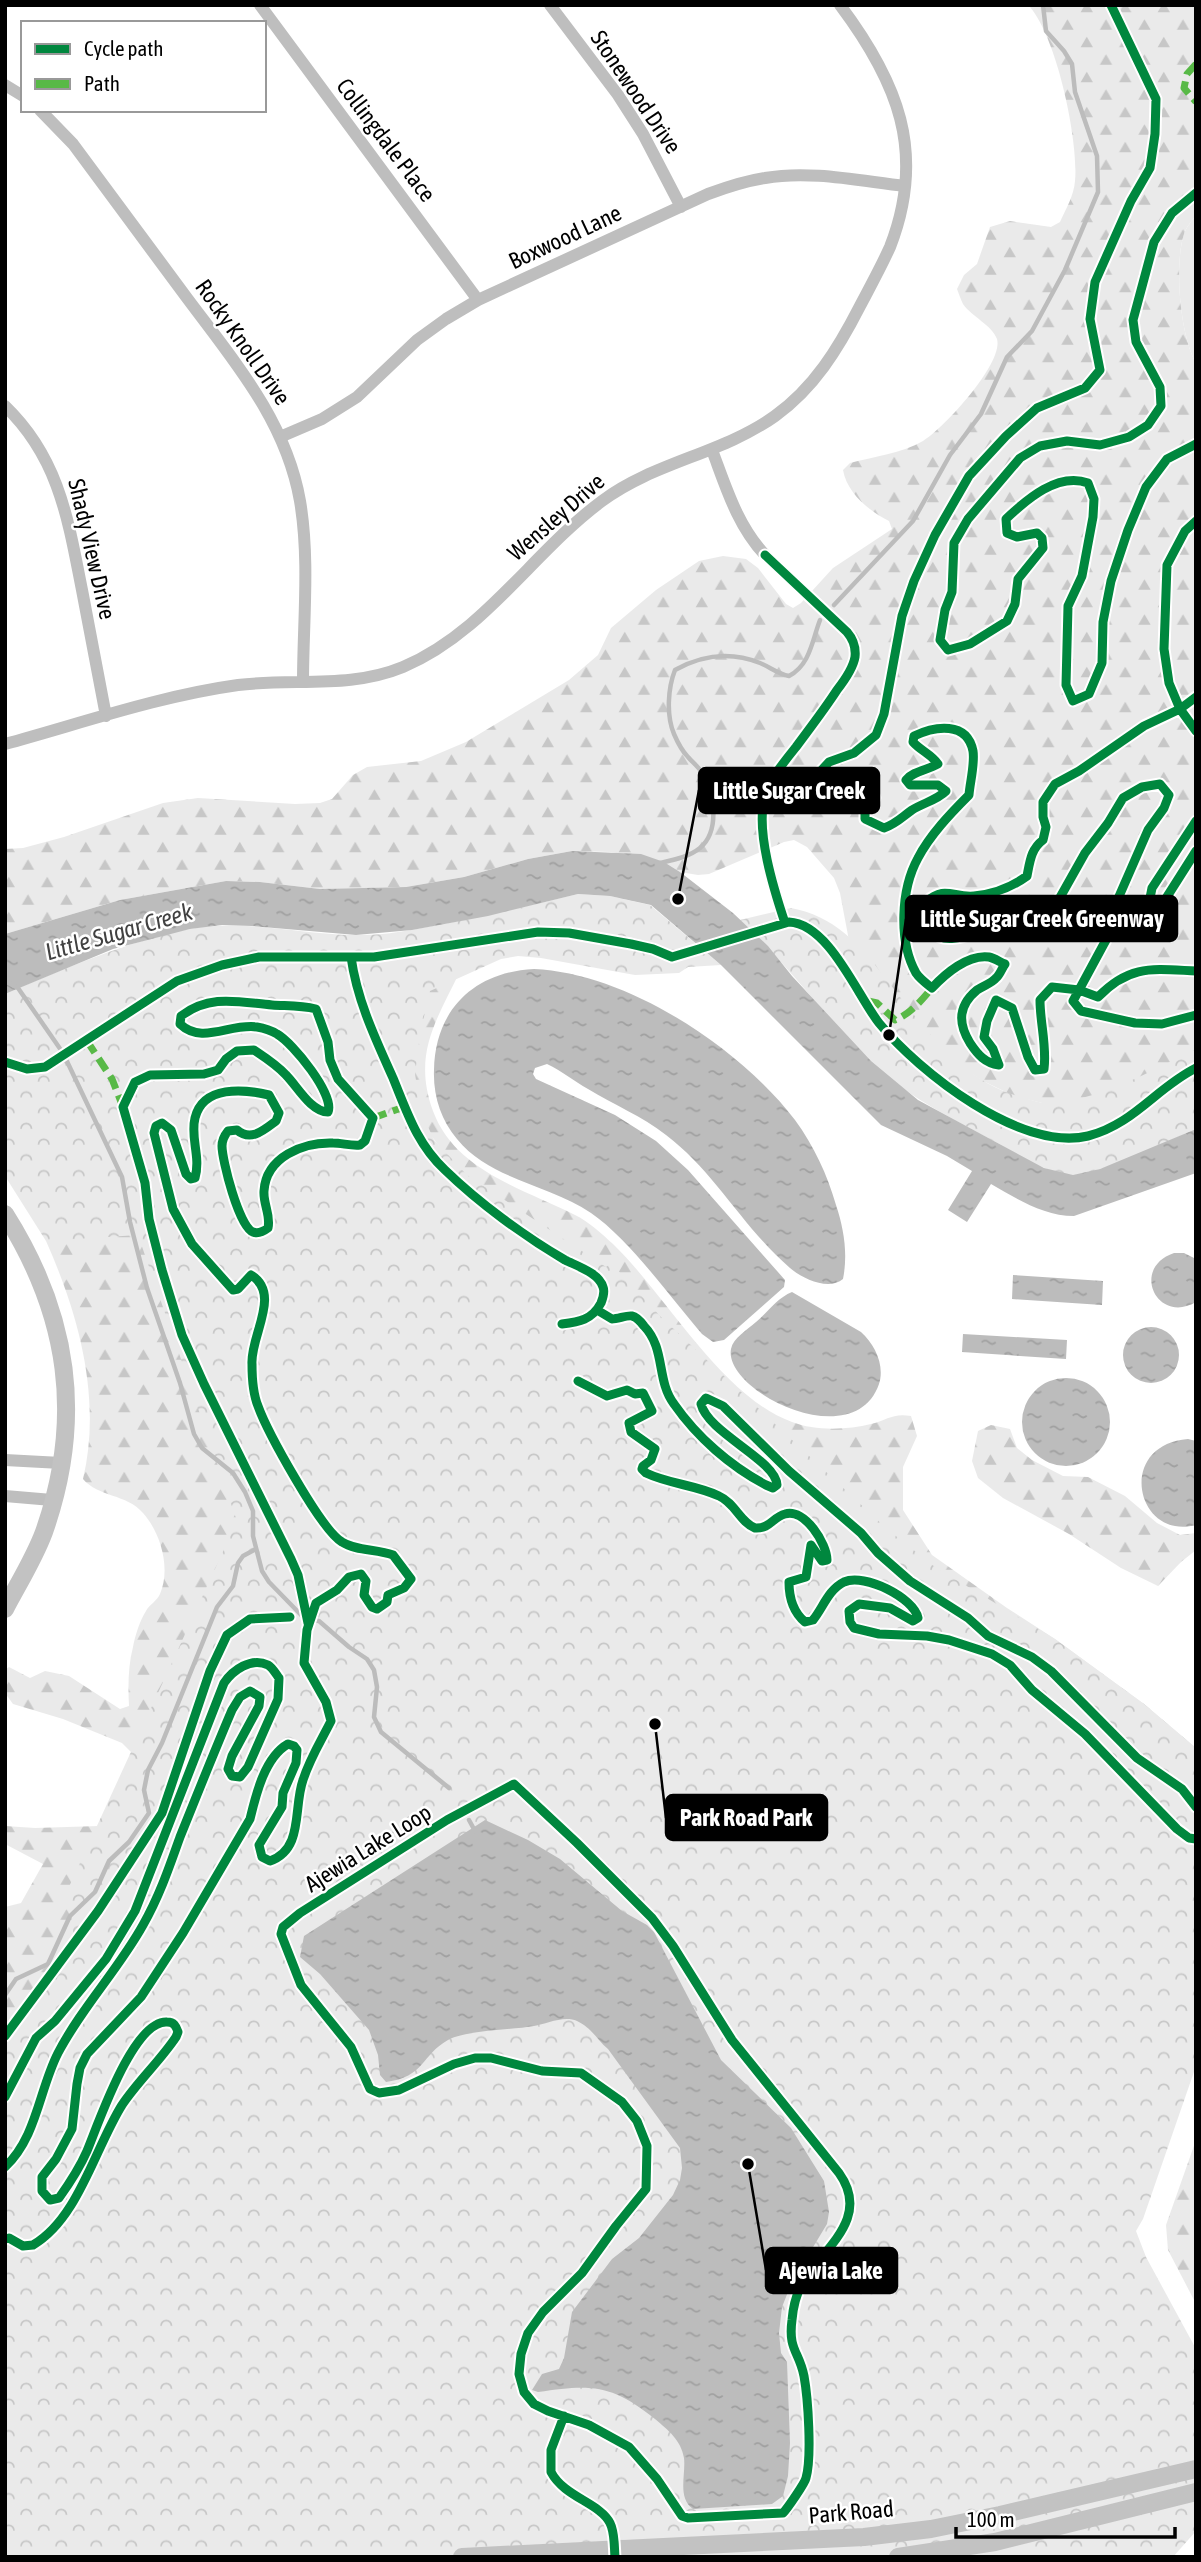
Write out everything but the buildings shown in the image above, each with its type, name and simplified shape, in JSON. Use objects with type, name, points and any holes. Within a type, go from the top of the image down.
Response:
[{"type":"main road","points":[[5,1214],[37,1269],[59,1334],[67,1397],[61,1462],[43,1533],[5,1609]]},
{"type":"main road","name":"Park Road","points":[[462,2557],[863,2538],[931,2529],[1000,2515],[1196,2469]]},
{"type":"main road","points":[[898,2557],[995,2542],[1196,2492]]},
{"type":"street","name":"Collingdale Place","points":[[260,5],[478,300]]},
{"type":"street","name":"Stonewood Drive","points":[[550,5],[618,95],[643,134],[681,206]]},
{"type":"street","name":"Wensley Drive","points":[[5,744],[196,693],[237,685],[343,682],[373,677],[401,668],[428,655],[473,622],[589,511],[615,492],[644,476],[750,432],[801,394],[843,339],[885,258],[900,215],[905,186],[906,153],[902,124],[890,85],[864,38],[840,5]]},
{"type":"street","points":[[5,85],[21,95]]},
{"type":"street","name":"Rocky Knoll Drive","points":[[42,112],[73,144],[245,377],[263,402],[281,437],[300,501],[304,537],[303,682]]},
{"type":"street","name":"Boxwood Lane","points":[[281,437],[322,419],[357,397],[417,340],[478,300],[681,206],[736,184],[766,177],[817,177],[905,186]]},
{"type":"street","name":"Shady View Drive","points":[[5,405],[38,444],[61,495],[106,716]]},
{"type":"street","points":[[712,450],[739,520],[765,555]]},
{"type":"street","points":[[5,1460],[61,1462]]},
{"type":"street","points":[[5,1496],[52,1500]]},
{"type":"green space","points":[[1028,5],[1196,5],[1196,215],[1184,234],[1179,281],[1186,335],[1196,363],[1196,1058],[1078,1112],[1014,1096],[981,1080],[926,1043],[850,946],[840,893],[834,878],[807,847],[794,840],[709,874],[698,875],[680,872],[664,862],[611,852],[572,851],[528,859],[464,877],[406,887],[320,889],[226,881],[120,900],[5,934],[5,849],[23,848],[64,837],[163,803],[198,798],[295,804],[320,803],[332,799],[353,775],[367,767],[421,761],[466,742],[569,680],[598,655],[611,628],[656,590],[699,561],[723,556],[746,559],[758,568],[786,604],[793,608],[801,603],[833,568],[892,529],[889,521],[867,507],[854,494],[843,470],[850,463],[897,452],[923,441],[957,410],[982,379],[997,350],[997,339],[991,329],[963,304],[957,289],[964,275],[977,264],[990,227],[1010,221],[1051,227],[1060,222],[1073,191],[1075,163],[1064,88],[1048,39]]},
{"type":"green space","points":[[1196,215],[1196,363],[1190,351],[1183,318],[1179,263],[1184,234]]},
{"type":"green space","points":[[578,894],[610,896],[650,905],[721,965],[688,967],[679,973],[635,975],[518,956],[501,959],[430,991],[420,1034],[415,1074],[421,1111],[434,1140],[467,1175],[606,1267],[611,1263],[661,1317],[887,1529],[935,1567],[1055,1639],[1144,1704],[1196,1748],[1196,2066],[1143,2219],[1136,2231],[1146,2257],[1196,2349],[1196,2531],[1173,2557],[5,2557],[5,2036],[75,1949],[68,1889],[237,1521],[138,1235],[46,1241],[5,1176],[5,994],[119,948],[190,929],[231,926],[375,935],[456,922]]},
{"type":"green space","points":[[791,908],[820,917],[854,941],[944,1049],[981,1079],[1002,1090],[1043,1103],[1085,1097],[1123,1084],[1196,1049],[1196,1129],[1115,1164],[1083,1174],[1051,1171],[1022,1157],[929,1106],[884,1074],[853,1044],[774,954],[740,920]]},
{"type":"green space","points":[[365,966],[460,971],[436,1022],[426,1054],[427,1090],[443,1132],[457,1149],[493,1176],[580,1218],[600,1232],[633,1266],[718,1368],[742,1391],[766,1409],[792,1422],[811,1427],[852,1427],[894,1416],[911,1416],[917,1436],[903,1467],[903,1510],[932,1555],[1144,1704],[1196,1748],[1196,1931],[461,1175],[414,1113]]},
{"type":"green space","points":[[5,1069],[275,1405],[5,2298],[5,1907],[21,1903],[43,1864],[5,1844],[5,1826],[99,1826],[134,1755],[122,1743],[63,1719],[13,1704],[5,1693],[5,1670],[9,1667],[30,1678],[45,1671],[69,1676],[120,1709],[129,1706],[129,1669],[135,1638],[147,1609],[160,1594],[165,1574],[159,1541],[143,1513],[129,1502],[96,1489],[83,1479],[90,1418],[84,1358],[68,1298],[46,1241],[50,1232]]},
{"type":"green space","points":[[991,1425],[1010,1429],[1017,1448],[1032,1460],[1063,1476],[1088,1477],[1125,1496],[1157,1523],[1180,1535],[1196,1533],[1196,1550],[1158,1586],[1121,1568],[1069,1534],[1003,1498],[978,1478],[972,1461],[978,1431]]},
{"type":"green space","points":[[1196,2140],[1194,2300],[1168,2250],[1166,2225]]},
{"type":"water","points":[[572,851],[641,854],[664,862],[680,872],[733,913],[768,946],[792,976],[871,1061],[918,1100],[1044,1168],[1073,1175],[1100,1169],[1196,1129],[1196,1173],[1074,1216],[1041,1210],[991,1184],[967,1222],[948,1210],[972,1171],[947,1156],[881,1125],[721,965],[651,905],[610,896],[578,894],[488,916],[412,930],[356,935],[252,926],[222,925],[190,929],[113,949],[5,994],[5,934],[120,900],[226,881],[320,889],[406,887],[464,877],[528,859]]},
{"type":"water","points":[[534,969],[570,974],[606,984],[643,999],[712,1041],[772,1093],[802,1130],[828,1182],[843,1232],[843,1279],[824,1284],[795,1272],[773,1253],[700,1166],[666,1135],[547,1064],[535,1068],[533,1074],[536,1079],[615,1115],[656,1141],[688,1170],[785,1280],[784,1287],[724,1340],[713,1342],[702,1334],[635,1253],[605,1224],[575,1203],[486,1164],[457,1139],[442,1116],[434,1080],[436,1049],[442,1029],[450,1012],[476,986],[513,972]]},
{"type":"water","points":[[1174,1253],[1184,1253],[1196,1259],[1196,1302],[1182,1307],[1170,1306],[1160,1301],[1151,1281],[1153,1270],[1161,1260]]},
{"type":"water","points":[[1013,1275],[1103,1281],[1102,1305],[1012,1299]]},
{"type":"water","points":[[792,1292],[861,1332],[871,1343],[880,1363],[881,1377],[865,1405],[844,1415],[819,1416],[793,1409],[768,1398],[747,1382],[734,1366],[731,1349],[734,1341]]},
{"type":"water","points":[[1151,1327],[1166,1332],[1174,1340],[1179,1355],[1174,1370],[1166,1378],[1151,1383],[1136,1378],[1128,1370],[1123,1355],[1128,1340],[1136,1332]]},
{"type":"water","points":[[963,1334],[1067,1340],[1066,1359],[962,1352]]},
{"type":"water","points":[[1066,1378],[1083,1382],[1097,1391],[1106,1405],[1110,1422],[1106,1439],[1097,1453],[1083,1462],[1066,1466],[1049,1462],[1035,1453],[1026,1439],[1022,1422],[1026,1405],[1035,1391],[1049,1382]]},
{"type":"water","points":[[1188,1439],[1196,1441],[1196,1525],[1175,1526],[1159,1519],[1148,1506],[1142,1490],[1143,1473],[1150,1457],[1165,1445]]},
{"type":"water","points":[[485,1820],[560,1859],[622,1911],[654,1932],[721,2060],[791,2128],[824,2181],[829,2212],[827,2224],[792,2282],[782,2307],[779,2333],[781,2353],[787,2362],[790,2443],[788,2476],[783,2496],[772,2504],[693,2509],[685,2498],[684,2458],[680,2446],[669,2431],[640,2407],[600,2389],[532,2390],[542,2374],[559,2369],[564,2358],[572,2312],[612,2259],[639,2238],[673,2195],[680,2180],[680,2148],[608,2049],[582,2024],[572,2019],[561,2019],[534,2026],[456,2037],[439,2046],[416,2070],[386,2082],[380,2075],[378,2055],[369,2030],[320,1974],[300,1957],[304,1936]]},
{"type":"pier","points":[[754,927],[761,934],[701,953],[694,946]]},
{"type":"waterway","points":[[834,605],[913,521],[950,455],[981,414],[1007,357],[1032,331],[1065,270],[1098,192],[1097,156],[1075,92],[1072,64],[1046,31],[1043,5]]},
{"type":"waterway","points":[[660,863],[686,856],[700,848],[711,832],[713,822],[712,801],[706,781],[682,749],[671,727],[669,702],[675,670],[706,658],[727,656],[749,659],[789,676],[802,666],[806,659],[820,620]]},
{"type":"waterway","points":[[5,981],[18,988],[63,1053],[122,1177],[147,1288],[180,1383],[194,1434],[202,1448],[233,1473],[245,1492],[253,1511],[253,1536],[262,1571],[269,1582],[305,1619],[319,1621],[367,1659],[374,1670],[377,1687],[374,1717],[381,1732],[449,1788]]},
{"type":"waterway","points":[[5,1995],[16,1979],[48,1964],[70,1916],[95,1892],[109,1861],[129,1842],[149,1813],[144,1790],[148,1770],[162,1743],[217,1607],[233,1586],[238,1563],[243,1556],[256,1549]]},
{"type":"waterway","points":[[469,1820],[475,1831]]},
{"type":"marked path","points":[[1196,64],[1187,74],[1184,88],[1196,102]]},
{"type":"marked path","points":[[868,1001],[877,1003],[895,1020],[911,1010],[932,988]]},
{"type":"marked path","points":[[87,1041],[112,1079],[123,1107]]},
{"type":"marked path","points":[[373,1118],[404,1107]]},
{"type":"cycle path","points":[[1111,5],[1156,99],[1155,134],[1150,168],[1131,201],[1095,282],[1090,319],[1100,370],[1085,388],[1037,408],[1006,436],[969,476],[935,535],[914,581],[902,616],[884,714],[876,735],[854,753],[829,762],[818,774],[825,791],[870,787],[875,798],[865,812],[865,819],[884,828],[946,791],[938,785],[910,785],[906,780],[938,764],[913,742],[914,736],[949,728],[957,730],[970,741],[973,767],[969,795],[934,833],[918,858],[905,900],[904,931],[906,946],[916,973],[932,988],[950,971],[973,959],[989,957],[1005,964],[999,975],[977,990],[963,1008],[962,1021],[966,1035],[976,1051],[986,1060],[999,1065],[993,1049],[984,1037],[996,1000],[1012,1008],[1028,1057],[1035,1070],[1044,1069],[1040,1000],[1052,987],[1079,990],[1106,940],[1110,917],[1148,830],[1164,808],[1169,795],[1160,784],[1142,787],[1123,798],[1085,853],[1058,901],[1026,909],[963,937],[948,939],[936,935],[928,923],[926,902],[944,893],[967,896],[988,894],[1009,887],[1027,876],[1032,856],[1043,840],[1046,827],[1043,802],[1055,784],[1079,771],[1144,726],[1180,709],[1196,697]]},
{"type":"cycle path","points":[[1196,193],[1172,213],[1154,242],[1133,320],[1136,342],[1160,387],[1161,406],[1148,425],[1129,437],[1100,445],[1067,441],[1040,446],[1020,458],[968,519],[954,543],[952,592],[945,610],[940,640],[948,650],[970,644],[1007,621],[1015,604],[1018,579],[1043,548],[1042,538],[1037,533],[1017,537],[1007,533],[1006,519],[1023,503],[1054,484],[1065,481],[1088,483],[1094,499],[1093,517],[1082,576],[1068,606],[1066,685],[1073,701],[1089,694],[1102,663],[1103,622],[1111,581],[1146,487],[1167,459],[1196,444]]},
{"type":"cycle path","points":[[1196,521],[1185,531],[1167,565],[1164,649],[1169,683],[1180,709],[1196,731]]},
{"type":"cycle path","points":[[765,555],[847,632],[855,650],[848,675],[778,770],[765,797],[762,826],[764,843],[785,923]]},
{"type":"cycle path","points":[[1196,821],[1152,888],[1150,908],[1163,903],[1196,851]]},
{"type":"cycle path","points":[[5,1062],[27,1069],[45,1067],[177,981],[222,965],[259,957],[374,957],[538,932],[569,933],[631,944],[672,957],[789,922],[803,926],[829,947],[879,1023],[919,1064],[973,1104],[1033,1132],[1061,1138],[1088,1136],[1104,1130],[1119,1123],[1196,1068]]},
{"type":"cycle path","points":[[351,957],[368,1019],[408,1115],[435,1160],[472,1195],[502,1218],[549,1251],[581,1267],[601,1282],[603,1297],[594,1313],[579,1321],[562,1324]]},
{"type":"cycle path","points":[[1196,971],[1143,971],[1121,979],[1098,997],[1079,990],[1073,1001],[1081,1011],[1135,1023],[1162,1024],[1196,1015]]},
{"type":"cycle path","points":[[5,2239],[9,2238],[23,2246],[33,2245],[49,2233],[62,2218],[74,2201],[122,2105],[176,2037],[178,2032],[175,2026],[167,2022],[154,2026],[142,2038],[118,2076],[78,2169],[59,2198],[50,2200],[42,2191],[42,2177],[56,2159],[72,2129],[80,2068],[87,2054],[141,1997],[183,1933],[250,1819],[267,1767],[288,1744],[297,1750],[296,1763],[283,1793],[282,1807],[259,1845],[262,1857],[270,1861],[281,1855],[293,1837],[303,1780],[331,1721],[326,1702],[304,1663],[307,1630],[316,1603],[337,1590],[349,1577],[361,1574],[366,1581],[364,1595],[372,1607],[377,1609],[387,1602],[388,1595],[404,1588],[411,1579],[393,1555],[354,1547],[333,1534],[283,1457],[263,1419],[254,1391],[253,1353],[262,1316],[264,1293],[260,1283],[251,1275],[238,1289],[233,1290],[192,1244],[173,1209],[154,1133],[156,1126],[162,1123],[171,1130],[186,1174],[191,1179],[195,1178],[197,1162],[194,1125],[199,1107],[206,1100],[226,1092],[248,1091],[269,1095],[279,1113],[276,1121],[252,1135],[237,1130],[228,1131],[222,1144],[237,1206],[248,1227],[257,1233],[268,1228],[264,1191],[266,1179],[279,1161],[310,1145],[360,1145],[365,1141],[373,1118],[338,1079],[316,1009],[236,1001],[214,1002],[192,1009],[181,1016],[180,1024],[198,1033],[257,1027],[277,1034],[302,1058],[319,1082],[325,1094],[328,1112],[310,1103],[283,1071],[254,1050],[237,1051],[226,1059],[218,1070],[204,1074],[150,1075],[135,1082],[123,1107],[145,1183],[149,1219],[162,1270],[182,1335],[291,1559],[298,1575],[308,1623]]},
{"type":"cycle path","points":[[597,1310],[612,1319],[632,1316],[642,1323],[655,1345],[668,1395],[693,1428],[727,1460],[766,1485],[773,1488],[777,1485],[766,1466],[706,1415],[701,1404],[706,1398],[723,1406],[789,1471],[861,1533],[878,1553],[910,1581],[968,1618],[988,1636],[1032,1657],[1051,1671],[1137,1758],[1182,1789],[1196,1807]]},
{"type":"cycle path","points":[[578,1381],[607,1396],[627,1390],[635,1394],[643,1393],[652,1411],[629,1423],[631,1432],[655,1449],[651,1460],[643,1466],[642,1469],[646,1473],[725,1499],[755,1528],[764,1527],[785,1514],[793,1514],[800,1516],[814,1529],[823,1545],[827,1560],[822,1561],[811,1545],[806,1577],[789,1582],[792,1604],[805,1622],[813,1620],[830,1594],[844,1582],[864,1581],[898,1595],[915,1610],[918,1618],[913,1621],[890,1608],[859,1604],[849,1611],[850,1622],[854,1628],[879,1634],[927,1636],[949,1640],[992,1654],[1010,1665],[1032,1690],[1085,1734],[1177,1829],[1189,1838],[1196,1839]]},
{"type":"cycle path","points":[[5,2036],[98,1911],[162,1813],[210,1671],[227,1635],[250,1619],[290,1617]]},
{"type":"cycle path","points":[[5,2097],[36,2038],[55,2021],[106,1959],[135,1911],[224,1683],[243,1666],[255,1663],[268,1665],[279,1678],[278,1699],[248,1767],[240,1777],[232,1776],[228,1769],[232,1756],[259,1706],[260,1697],[250,1691],[240,1697],[232,1710],[149,1914],[123,1958],[58,2053],[31,2128],[16,2155],[5,2167]]},
{"type":"cycle path","name":"Ajewia Lake Loop","points":[[514,1784],[652,1918],[673,1946],[732,2040],[839,2173],[848,2190],[850,2205],[847,2219],[840,2233],[802,2284],[794,2306],[791,2338],[802,2368],[805,2386],[809,2456],[805,2481],[783,2513],[688,2518],[682,2516],[657,2479],[629,2447],[589,2425],[534,2404],[524,2392],[519,2374],[521,2354],[528,2333],[543,2312],[582,2273],[646,2189],[647,2146],[637,2121],[622,2102],[581,2073],[542,2071],[491,2058],[475,2058],[454,2064],[399,2090],[379,2093],[370,2089],[351,2047],[301,1985],[281,1934],[283,1927],[300,1913],[447,1820],[514,1784]]},
{"type":"cycle path","points":[[564,2416],[551,2450],[551,2472],[564,2488],[605,2516],[613,2531],[615,2557]]},
{"type":"place","name":"Little Sugar Creek","points":[[678,899]]},
{"type":"place","name":"Little Sugar Creek Greenway","points":[[889,1035]]},
{"type":"place","name":"Park Road Park","points":[[655,1724]]},
{"type":"place","name":"Ajewia Lake","points":[[748,2164]]}]
